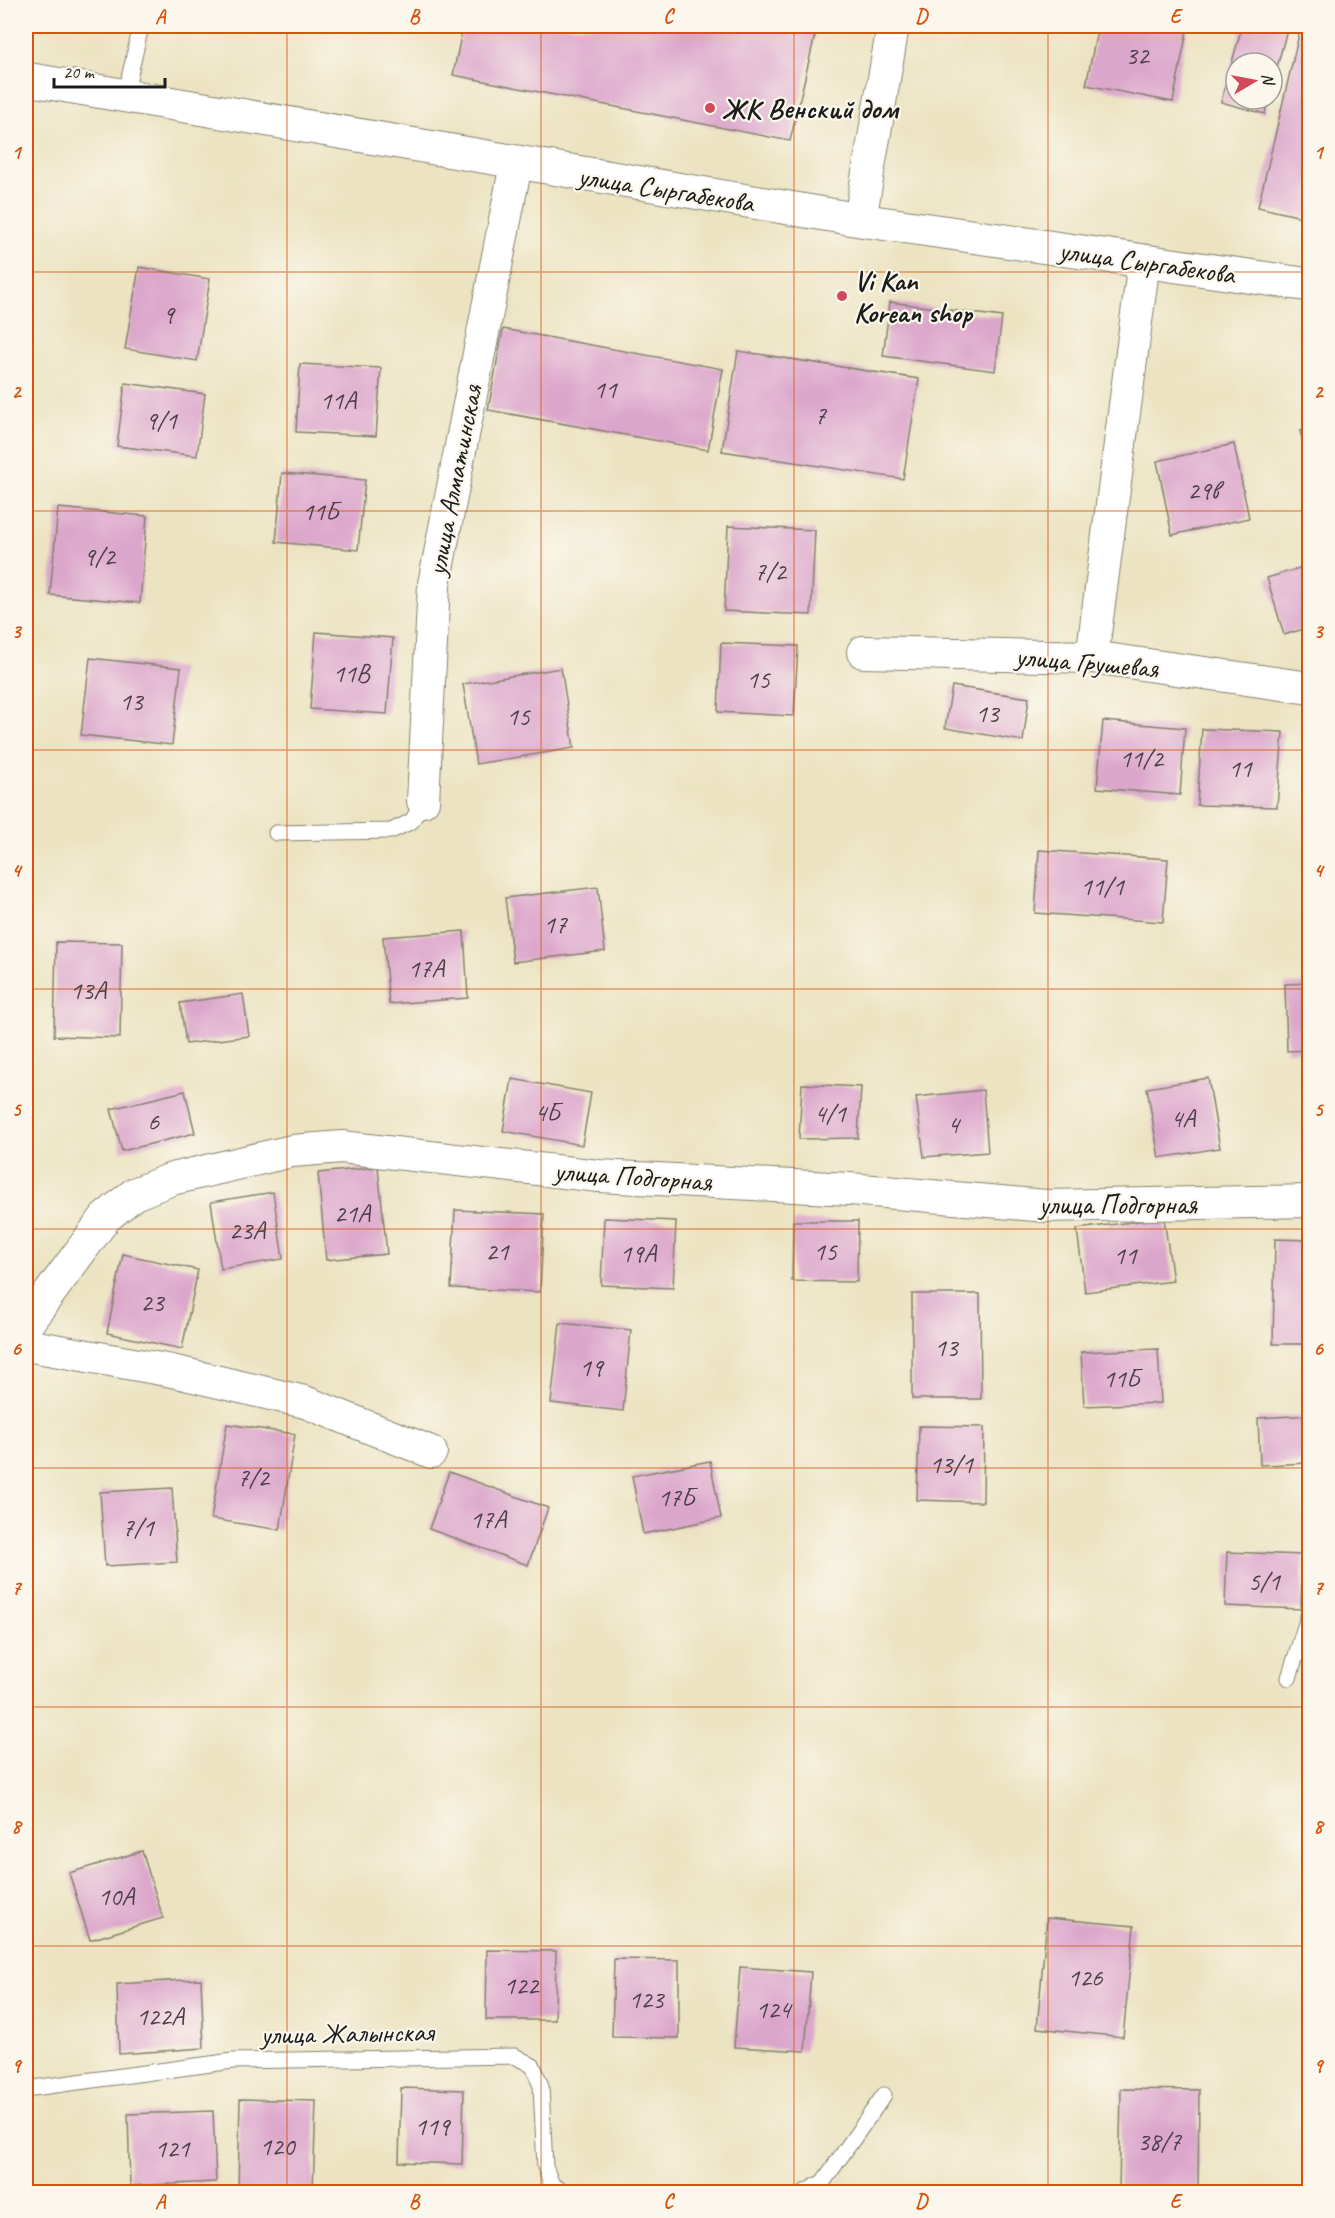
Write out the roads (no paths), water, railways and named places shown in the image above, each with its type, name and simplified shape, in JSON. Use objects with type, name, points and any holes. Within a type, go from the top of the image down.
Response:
[{"type":"street","points":[[860,220],[893,26]]},
{"type":"street","name":"улица Сыргабекова","points":[[26,79],[516,164],[860,220],[1310,285]]},
{"type":"street","name":"улица Алматинская","points":[[423,801],[434,584],[516,164]]},
{"type":"street","points":[[1092,657],[1144,261]]},
{"type":"street","name":"улица Грушевая","points":[[863,652],[1092,657],[1310,688]]},
{"type":"street","name":"улица Подгорная","points":[[26,1325],[105,1218],[134,1194],[172,1179],[292,1151],[342,1147],[600,1176],[850,1190],[1046,1206],[1310,1201]]},
{"type":"street","points":[[26,1345],[172,1371],[305,1402],[431,1452]]},
{"type":"lane","points":[[125,96],[141,26]]},
{"type":"lane","points":[[276,833],[391,831],[412,821],[423,801]]},
{"type":"lane","points":[[1288,1678],[1310,1610]]},
{"type":"lane","name":"улица Жалынская","points":[[26,2089],[233,2061],[515,2056],[533,2066],[541,2086],[545,2167],[552,2186],[565,2193]]},
{"type":"lane","points":[[805,2193],[823,2182],[884,2095]]},
{"type":"place","name":"ЖК Венский дом","points":[[710,108]]},
{"type":"place","name":"Vi Kan Korean shop","points":[[842,296]]}]
